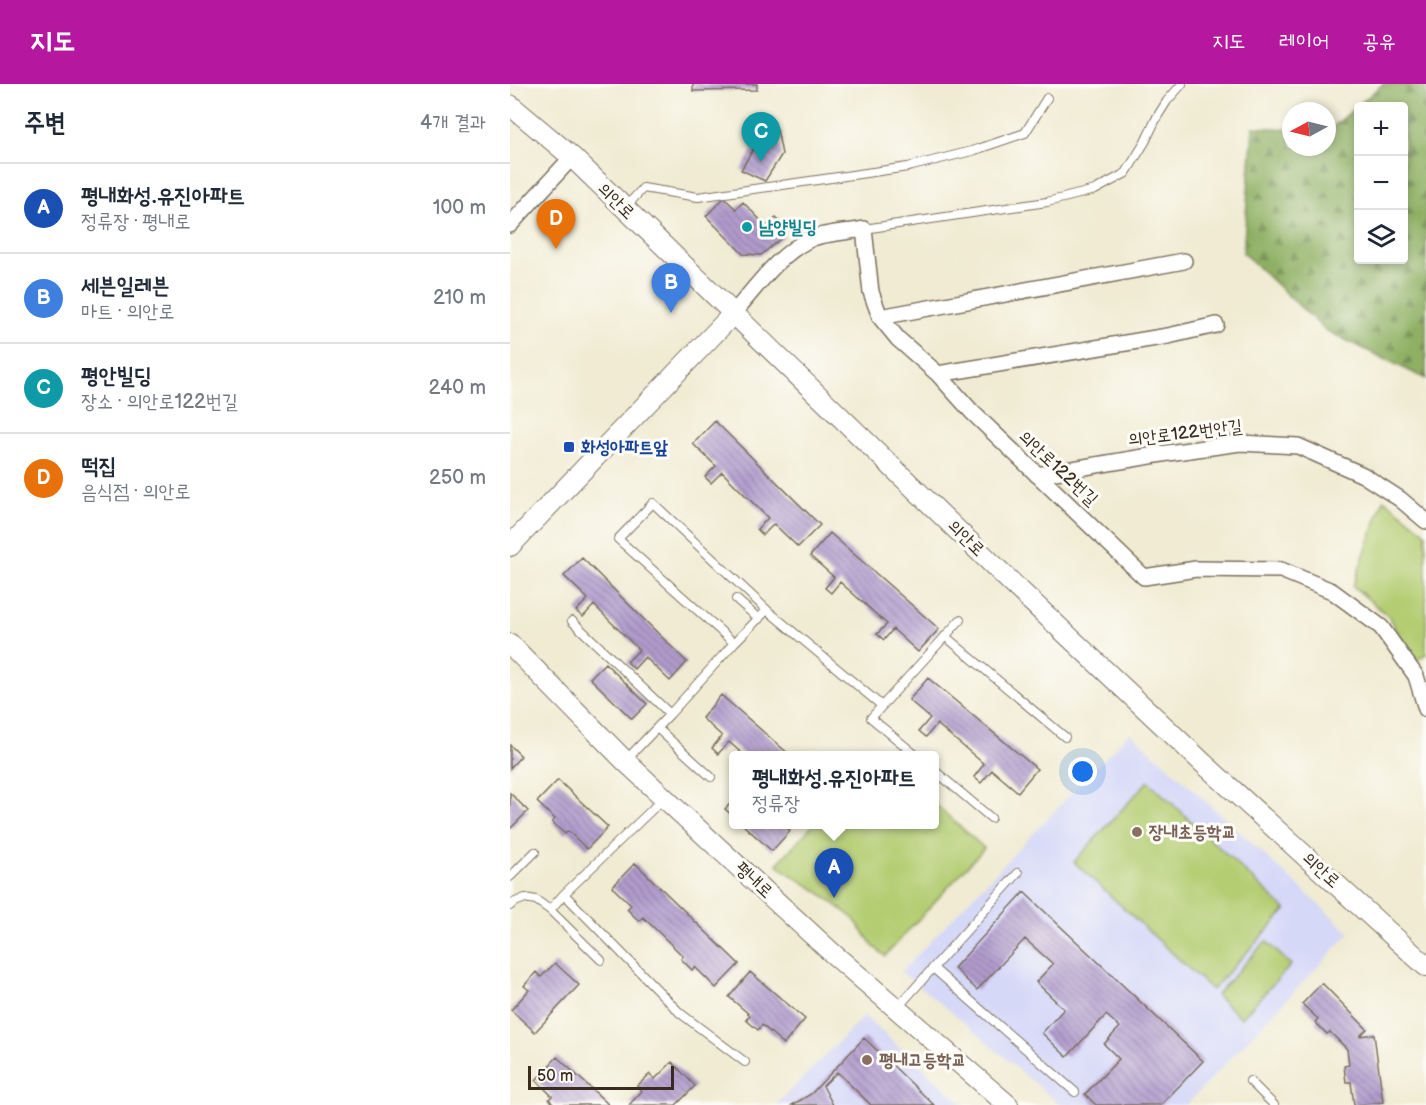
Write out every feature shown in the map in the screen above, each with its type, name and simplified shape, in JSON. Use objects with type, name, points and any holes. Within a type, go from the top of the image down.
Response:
[{"type":"street","name":"의안로","points":[[510,105],[572,157],[1014,585],[1203,763],[1426,966]]},
{"type":"street","points":[[510,225],[572,157]]},
{"type":"street","points":[[510,546],[733,314],[771,269],[796,248],[814,238],[864,229]]},
{"type":"street","name":"의안로122번길","points":[[864,229],[871,292],[880,317],[898,339],[938,374],[972,412],[1144,577],[1196,569],[1281,570],[1332,591],[1381,627],[1416,676],[1426,709]]},
{"type":"street","points":[[880,317],[1184,261]]},
{"type":"street","points":[[938,374],[1168,336],[1216,325]]},
{"type":"street","name":"의안로122번안길","points":[[1036,475],[1240,443],[1298,446],[1363,476],[1400,499],[1426,521]]},
{"type":"street","name":"평내로","points":[[510,644],[664,798],[831,952],[1008,1105]]},
{"type":"lane","points":[[864,229],[1047,202],[1095,190],[1126,172],[1167,101],[1182,84]]},
{"type":"lane","points":[[624,209],[643,188],[698,197],[908,167],[972,151],[1026,133],[1047,98]]},
{"type":"lane","points":[[734,643],[618,539],[653,503],[767,610],[882,706]]},
{"type":"lane","points":[[736,599],[759,620]]},
{"type":"lane","points":[[625,761],[767,610]]},
{"type":"lane","points":[[911,751],[871,718],[960,620]]},
{"type":"lane","points":[[572,621],[670,714]]},
{"type":"lane","points":[[945,636],[1065,737]]},
{"type":"lane","points":[[657,728],[711,777]]},
{"type":"lane","points":[[939,774],[991,818]]},
{"type":"lane","points":[[550,910],[664,798]]},
{"type":"lane","points":[[510,877],[535,852]]},
{"type":"lane","points":[[897,1009],[1018,873]]},
{"type":"lane","points":[[564,894],[680,1012],[745,1062]]},
{"type":"lane","points":[[510,906],[525,898],[536,900],[550,910],[601,960]]},
{"type":"lane","points":[[933,968],[1075,1092]]},
{"type":"lane","points":[[1250,1081],[1274,1105]]},
{"type":"shaded area","name":"장내초등학교","points":[[1130,732],[1350,933],[1186,1105],[1060,1105],[901,972]]},
{"type":"shaded area","name":"평내고등학교","points":[[864,1016],[964,1105],[776,1105]]},
{"type":"green space","points":[[1383,84],[1426,84],[1426,379],[1325,330],[1243,253],[1253,127],[1282,129],[1282,156],[1336,156],[1336,124],[1354,109],[1354,264],[1408,264],[1408,102],[1362,102]]},
{"type":"green space","points":[[1384,499],[1426,533],[1426,654],[1416,661],[1388,616],[1353,586]]},
{"type":"green space","points":[[1148,781],[1286,910],[1212,990],[1074,862]]},
{"type":"green space","points":[[939,808],[984,848],[885,956],[874,947],[854,919],[777,864],[809,829],[939,829]]},
{"type":"green space","points":[[1266,941],[1291,965],[1241,1018],[1216,995]]},
{"type":"building","points":[[693,84],[757,84],[757,90],[693,91]]},
{"type":"building","points":[[777,129],[782,154],[765,181],[741,170],[763,132]]},
{"type":"building","name":"남양빌딩","points":[[724,198],[736,209],[743,202],[766,226],[776,218],[781,223],[777,227],[784,236],[761,255],[743,254],[706,216]]},
{"type":"building","points":[[715,421],[820,525],[798,547],[774,524],[763,535],[757,529],[768,518],[722,472],[711,483],[705,477],[716,466],[693,444]]},
{"type":"building","points":[[830,533],[939,629],[918,652],[893,629],[884,640],[877,634],[887,624],[840,582],[831,593],[825,588],[834,577],[810,556]]},
{"type":"building","points":[[582,558],[687,662],[670,681],[645,657],[634,669],[627,662],[639,650],[594,605],[583,617],[576,611],[588,599],[564,576]]},
{"type":"building","points":[[605,663],[647,704],[632,719],[590,678]]},
{"type":"building","points":[[928,678],[1037,769],[1018,792],[992,770],[981,783],[974,777],[984,764],[937,724],[926,737],[919,731],[930,718],[909,700]]},
{"type":"building","points":[[721,695],[785,751],[739,751],[729,742],[718,754],[712,748],[722,736],[702,718]]},
{"type":"building","points":[[510,745],[521,756],[510,768]]},
{"type":"building","points":[[558,780],[608,827],[587,849],[568,831],[565,834],[552,822],[555,819],[537,802]]},
{"type":"building","points":[[510,793],[528,811],[510,829]]},
{"type":"building","points":[[748,829],[788,829],[790,831],[772,851]]},
{"type":"building","points":[[635,863],[739,964],[716,988],[695,967],[692,970],[681,959],[683,956],[643,917],[639,921],[627,909],[631,905],[612,887]]},
{"type":"building","points":[[1024,892],[1203,1061],[1161,1105],[1096,1105],[1085,1094],[1119,1059],[1104,1044],[1120,1027],[1106,1015],[1067,1057],[1042,1033],[1064,1009],[1036,982],[1053,964],[1025,939],[977,990],[954,968]]},
{"type":"building","points":[[555,963],[579,985],[535,1032],[511,1010],[529,990],[524,986],[536,972],[541,977]]},
{"type":"building","points":[[750,972],[805,1019],[784,1044],[762,1025],[758,1030],[746,1020],[750,1015],[729,997]]},
{"type":"building","points":[[1322,983],[1367,1029],[1360,1036],[1374,1034],[1383,1102],[1354,1105],[1351,1082],[1346,1082],[1344,1066],[1349,1065],[1347,1049],[1330,1032],[1327,1034],[1315,1022],[1318,1019],[1302,1004]]},
{"type":"building","points":[[864,1038],[934,1105],[871,1105],[837,1072],[823,1086],[833,1105],[792,1105],[811,1094]]},
{"type":"building","points":[[557,1057],[609,1105],[555,1105],[549,1099],[552,1096],[536,1080]]},
{"type":"building","points":[[672,1062],[695,1086],[676,1105],[629,1105],[642,1091],[637,1086],[650,1074],[655,1079]]},
{"type":"place","name":"평안빌딩","points":[[761,162]]},
{"type":"place","name":"남양빌딩","points":[[747,227]]},
{"type":"place","name":"떡집","points":[[556,249]]},
{"type":"place","name":"세븐일레븐","points":[[671,313]]},
{"type":"place","name":"화성아파트앞","points":[[569,447]]},
{"type":"place","name":"장내초등학교","points":[[1137,832]]},
{"type":"place","name":"평내화성.유진아파트","points":[[834,898]]},
{"type":"place","name":"평내고등학교","points":[[867,1060]]}]
